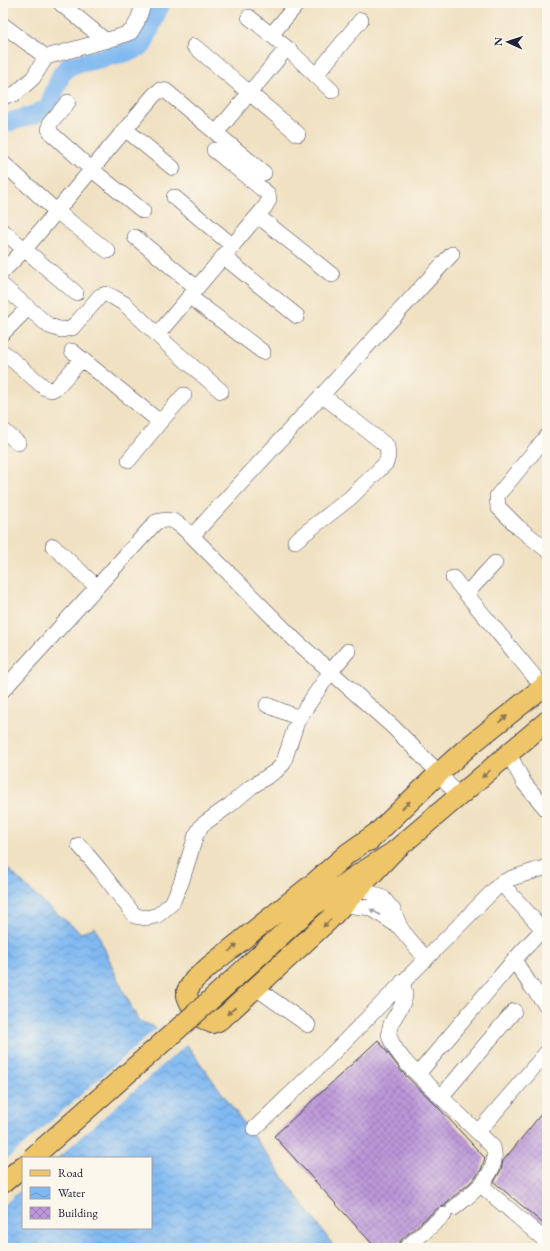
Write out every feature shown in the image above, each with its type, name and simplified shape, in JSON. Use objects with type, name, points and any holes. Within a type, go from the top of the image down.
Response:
[{"type":"main road","points":[[313,906],[339,874],[378,832],[439,773],[468,747],[545,686]]},
{"type":"main road","points":[[33,1157],[206,1004],[313,906],[345,883],[392,853],[547,721]]},
{"type":"main road","points":[[378,832],[347,854],[315,882],[194,980],[187,992],[187,996],[200,1018],[212,1023],[218,1021],[226,1015],[302,947],[392,853]]},
{"type":"main road","points":[[3,1183],[22,1167]]},
{"type":"street","points":[[60,3],[106,40]]},
{"type":"street","points":[[4,95],[14,95],[33,78],[46,57],[131,32],[137,22],[144,3]]},
{"type":"street","points":[[271,35],[298,3]]},
{"type":"street","points":[[249,17],[287,48],[332,91]]},
{"type":"street","points":[[316,75],[361,20]]},
{"type":"street","points":[[3,24],[46,57]]},
{"type":"street","points":[[194,46],[298,134]]},
{"type":"street","points":[[216,133],[287,48]]},
{"type":"street","points":[[3,271],[25,249],[91,169],[154,95],[160,90],[166,91],[264,173]]},
{"type":"street","points":[[68,102],[50,123],[49,129],[52,134],[91,169],[143,211]]},
{"type":"street","points":[[125,129],[173,168]]},
{"type":"street","points":[[158,335],[258,216],[269,200],[268,194],[214,150]]},
{"type":"street","points":[[3,163],[56,211],[108,251]]},
{"type":"street","points":[[174,197],[228,251],[297,316]]},
{"type":"street","points":[[258,216],[332,275]]},
{"type":"street","points":[[3,231],[76,293]]},
{"type":"street","points":[[135,237],[194,292],[263,352]]},
{"type":"street","points":[[192,536],[452,254]]},
{"type":"street","points":[[3,286],[49,326],[62,330],[72,328],[100,296],[106,294],[113,297],[125,304],[221,391]]},
{"type":"street","points":[[3,320],[24,304]]},
{"type":"street","points":[[3,333],[24,304]]},
{"type":"street","points":[[3,352],[45,388],[51,390],[57,387],[77,355],[160,422]]},
{"type":"street","points":[[129,460],[184,395]]},
{"type":"street","points":[[295,541],[350,498],[386,463],[388,456],[388,446],[322,395]]},
{"type":"street","points":[[3,430],[18,443]]},
{"type":"street","points":[[547,436],[497,496],[496,501],[498,507],[518,527],[547,550]]},
{"type":"street","points":[[3,690],[156,522],[174,520],[192,536],[295,640],[392,726],[439,773],[459,797]]},
{"type":"street","points":[[53,546],[97,587]]},
{"type":"street","points":[[466,594],[495,563]]},
{"type":"street","points":[[453,578],[545,686]]},
{"type":"street","points":[[79,845],[135,916],[148,918],[158,915],[172,903],[181,883],[196,835],[202,825],[230,805],[250,787],[283,764],[299,718],[331,671],[348,651]]},
{"type":"street","points":[[267,705],[299,718]]},
{"type":"street","points":[[509,754],[524,783],[547,810]]},
{"type":"street","points":[[254,1129],[328,1058],[501,883],[547,867]]},
{"type":"street","points":[[418,1074],[514,960],[545,931],[501,883]]},
{"type":"street","points":[[360,888],[383,898],[393,910],[402,929],[426,959]]},
{"type":"street","points":[[344,904],[371,908],[402,929]]},
{"type":"street","points":[[514,960],[544,996]]},
{"type":"street","points":[[402,982],[405,994],[403,1003],[389,1027],[390,1037],[398,1053],[493,1147],[495,1155],[494,1163],[481,1185],[406,1248]]},
{"type":"street","points":[[256,988],[308,1025]]},
{"type":"street","points":[[441,1097],[514,1011]]},
{"type":"street","points":[[478,1132],[547,1052]]},
{"type":"street","points":[[481,1185],[547,1242]]},
{"type":"water","points":[[3,864],[38,898],[81,933],[95,927],[118,980],[138,1020],[184,1041],[335,1248],[3,1248]]},
{"type":"pier","points":[[158,1027],[186,1040],[188,1043],[58,1157],[22,1157],[22,1189],[3,1206],[3,1163]]},
{"type":"building","points":[[378,1040],[402,1072],[438,1107],[485,1158],[481,1170],[470,1183],[448,1201],[445,1206],[438,1208],[400,1241],[397,1248],[376,1248],[274,1136]]},
{"type":"building","points":[[547,1107],[547,1227],[494,1182],[501,1170],[503,1161]]},
{"type":"waterway","points":[[3,124],[33,115],[48,108],[61,75],[69,66],[132,51],[143,45],[161,3]]}]
